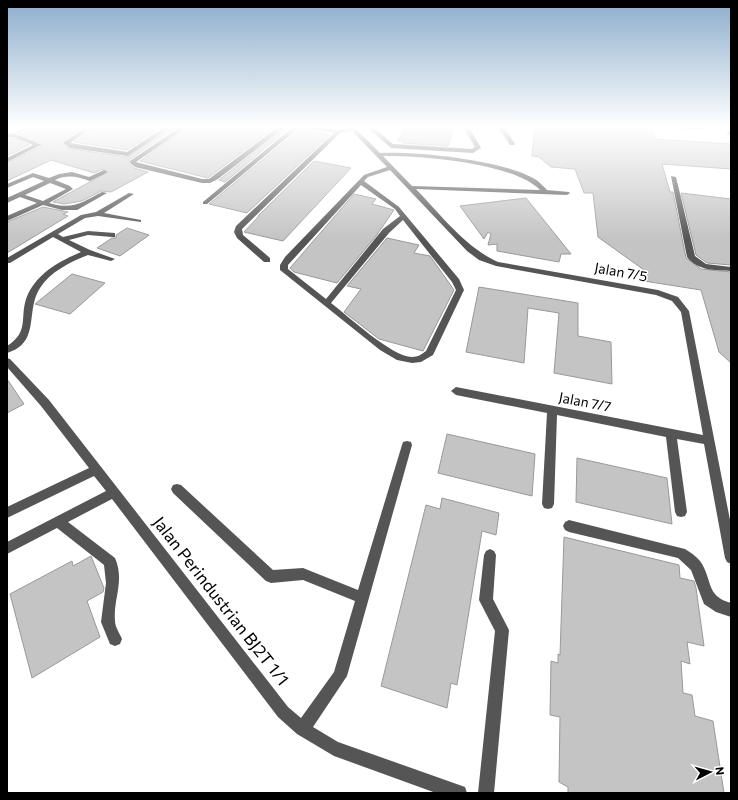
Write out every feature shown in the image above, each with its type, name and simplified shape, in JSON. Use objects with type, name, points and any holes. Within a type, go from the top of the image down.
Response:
[{"type":"street","points":[[135,164],[172,174],[210,181],[234,164]]},
{"type":"street","points":[[204,203],[251,164]]},
{"type":"street","points":[[267,260],[240,236],[238,232],[239,228],[305,164]]},
{"type":"street","name":"Jalan 7/5","points":[[387,164],[470,249],[489,261],[496,264],[658,293],[675,299],[685,311],[731,558]]},
{"type":"street","points":[[478,164],[527,177],[536,182],[545,192]]},
{"type":"street","points":[[361,182],[397,208],[456,281],[460,290],[430,353],[423,359],[413,361],[397,357],[326,304],[284,270],[284,265],[366,176],[391,168]]},
{"type":"street","points":[[7,201],[61,175],[72,174],[90,179],[104,172]]},
{"type":"street","points":[[7,186],[33,175],[70,188],[43,203],[7,219]]},
{"type":"street","points":[[673,177],[691,257],[694,262],[704,266],[731,269]]},
{"type":"street","points":[[411,188],[420,187],[566,193]]},
{"type":"street","points":[[20,195],[70,210],[77,208],[104,193]]},
{"type":"street","points":[[98,214],[131,194]]},
{"type":"street","points":[[7,260],[77,219],[90,214],[139,221]]},
{"type":"street","points":[[326,304],[386,231],[404,216]]},
{"type":"street","points":[[64,239],[84,233],[98,232],[112,235]]},
{"type":"street","points":[[52,234],[87,252],[111,260]]},
{"type":"street","points":[[7,350],[24,339],[27,331],[27,309],[32,294],[41,281],[54,270],[87,252]]},
{"type":"street","name":"Jalan Perindustrian BJ2T 1/1","points":[[7,361],[45,403],[97,469],[283,712],[302,729],[334,748],[459,793]]},
{"type":"street","name":"Jalan 7/7","points":[[456,391],[709,441]]},
{"type":"street","points":[[548,504],[552,410]]},
{"type":"street","points":[[671,434],[681,512]]},
{"type":"street","points":[[302,729],[340,676],[407,445]]},
{"type":"street","points":[[7,513],[97,469]]},
{"type":"street","points":[[176,489],[271,577],[290,574],[303,574],[363,598]]},
{"type":"street","points":[[7,548],[115,492]]},
{"type":"street","points":[[58,521],[72,535],[110,562],[113,583],[108,622],[115,639]]},
{"type":"street","points":[[569,526],[681,553],[695,565],[707,599],[721,608],[731,610]]},
{"type":"street","points":[[486,793],[502,630],[486,600],[490,554]]},
{"type":"building","points":[[7,164],[42,164],[7,181]]},
{"type":"building","points":[[65,164],[129,164],[134,168],[148,172],[111,192],[101,191],[82,201],[64,204],[53,202],[108,172],[103,169],[94,173]]},
{"type":"building","points":[[153,164],[226,164],[208,178]]},
{"type":"building","points":[[239,164],[246,164],[225,182],[219,180]]},
{"type":"building","points":[[257,164],[299,164],[247,213],[209,204]]},
{"type":"building","points":[[311,164],[332,164],[351,168],[283,241],[244,232],[258,216]]},
{"type":"building","points":[[548,164],[662,164],[670,192],[673,192],[686,258],[701,269],[731,272],[731,363],[719,352],[701,290],[644,281],[644,270],[598,237],[593,193],[584,193],[575,169],[551,167]]},
{"type":"building","points":[[667,164],[731,164],[731,169]]},
{"type":"building","points":[[681,193],[731,199],[731,265],[707,263],[696,255]]},
{"type":"building","points":[[354,194],[376,199],[372,204],[394,210],[376,236],[337,283],[294,272],[290,268]]},
{"type":"building","points":[[526,198],[571,254],[561,254],[559,262],[497,251],[497,244],[488,245],[491,234],[488,232],[484,239],[460,206]]},
{"type":"building","points":[[43,207],[68,212],[63,214],[68,216],[7,253],[7,222]]},
{"type":"building","points":[[127,228],[149,235],[120,256],[97,248],[112,238],[116,238],[116,235]]},
{"type":"building","points":[[387,238],[419,245],[414,253],[430,256],[454,290],[423,351],[379,339],[344,312],[361,289],[347,286]]},
{"type":"building","points":[[72,274],[105,283],[70,314],[35,304]]},
{"type":"building","points":[[479,287],[578,303],[578,336],[611,342],[612,384],[554,373],[559,313],[528,308],[524,363],[466,352]]},
{"type":"building","points":[[7,379],[24,404],[7,413]]},
{"type":"building","points":[[447,434],[535,454],[532,496],[438,473]]},
{"type":"building","points":[[577,458],[667,478],[672,524],[576,502]]},
{"type":"building","points":[[442,498],[499,513],[496,535],[482,531],[457,685],[451,683],[447,708],[381,686],[426,505],[440,509]]},
{"type":"building","points":[[564,537],[679,565],[680,578],[694,581],[704,646],[687,642],[690,664],[681,661],[683,693],[692,695],[695,716],[713,721],[724,793],[568,793],[568,787],[559,782],[560,717],[550,715],[551,661],[558,663],[558,654],[560,655]]},
{"type":"building","points":[[91,556],[104,588],[103,592],[87,601],[100,637],[32,678],[10,594],[72,561],[73,566]]}]
